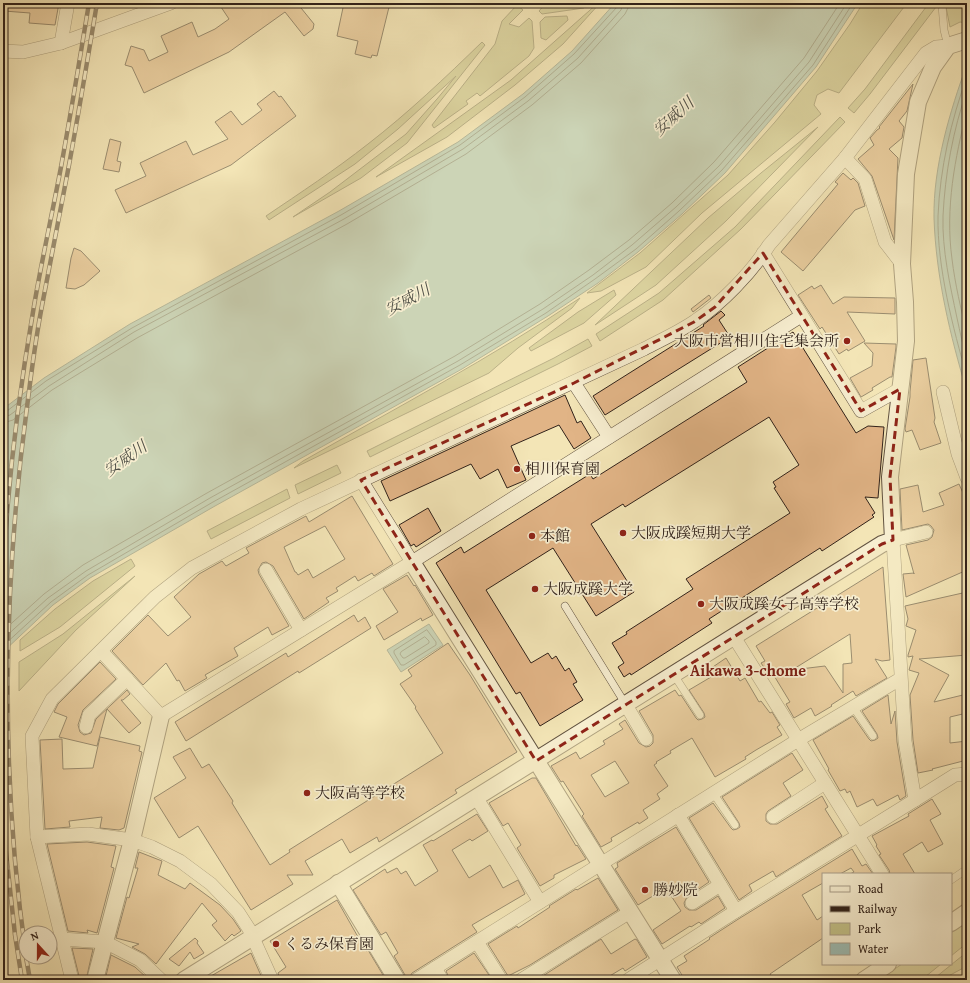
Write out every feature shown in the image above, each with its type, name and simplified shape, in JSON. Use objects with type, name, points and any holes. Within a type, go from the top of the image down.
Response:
[{"type":"street","points":[[61,43],[68,3]]},
{"type":"street","points":[[3,51],[23,52],[61,43],[171,3]]},
{"type":"street","points":[[72,980],[37,837],[32,736],[52,699],[155,597],[192,568],[301,509],[574,383],[644,349],[694,322],[715,307],[845,158],[926,53],[936,47],[948,46],[967,40]]},
{"type":"street","points":[[915,800],[905,741],[900,679],[890,477],[906,341],[902,264],[906,174],[918,102],[933,67],[948,46]]},
{"type":"street","points":[[845,158],[865,179],[886,242],[902,264]]},
{"type":"street","points":[[763,253],[861,411],[900,389]]},
{"type":"street","points":[[95,980],[132,840],[161,716],[412,562],[801,316]]},
{"type":"street","points":[[574,383],[609,437]]},
{"type":"street","points":[[943,392],[958,454],[967,478]]},
{"type":"street","points":[[361,480],[673,980]]},
{"type":"street","points":[[184,980],[882,544],[926,532]]},
{"type":"street","points":[[266,570],[301,630]]},
{"type":"street","points":[[734,637],[881,873]]},
{"type":"street","points":[[101,651],[161,716]]},
{"type":"street","points":[[86,727],[89,715],[127,679]]},
{"type":"street","points":[[416,980],[798,740],[900,679]]},
{"type":"street","points":[[626,705],[646,739]]},
{"type":"street","points":[[628,980],[955,775],[967,774]]},
{"type":"street","points":[[773,817],[825,783]]},
{"type":"street","points":[[476,797],[540,902]]},
{"type":"street","points":[[678,815],[736,911]]},
{"type":"street","points":[[37,837],[88,834],[132,840],[152,847],[180,861],[211,884],[238,912],[249,929],[251,937],[272,980]]},
{"type":"street","points":[[338,883],[397,980]]},
{"type":"street","points":[[692,903],[720,885]]},
{"type":"street","points":[[521,980],[630,912]]},
{"type":"street","points":[[952,922],[967,912]]},
{"type":"street","points":[[62,939],[105,942],[140,960],[161,980]]},
{"type":"street","points":[[477,942],[501,980]]},
{"type":"street","points":[[864,980],[886,965]]},
{"type":"street","points":[[435,968],[442,980]]},
{"type":"lane","points":[[942,5],[944,30],[948,46]]},
{"type":"lane","points":[[564,606],[626,705]]},
{"type":"lane","points":[[674,675],[700,715]]},
{"type":"lane","points":[[853,707],[872,736]]},
{"type":"lane","points":[[713,793],[735,825]]},
{"type":"lane","points":[[952,879],[967,869]]},
{"type":"highlighted area","points":[[763,253],[861,411],[900,389],[890,477],[893,540],[882,544],[536,761],[361,480],[574,383],[694,322],[715,307]]},
{"type":"green space","points":[[546,3],[589,3],[584,8],[542,14],[539,11]]},
{"type":"green space","points":[[598,3],[600,3],[563,44],[515,85],[447,137],[376,177],[511,80]]},
{"type":"green space","points":[[863,3],[907,3],[839,93],[828,89],[817,95],[814,105],[821,114],[702,213],[646,267],[601,291],[587,293],[640,253],[728,175],[775,122],[817,71]]},
{"type":"green space","points":[[929,3],[939,3],[854,113],[848,108],[865,89]]},
{"type":"green space","points":[[948,3],[967,3],[967,23],[960,22],[950,27],[946,7]]},
{"type":"green space","points":[[517,5],[523,10],[509,24],[519,27],[529,18],[532,21],[534,48],[529,56],[480,96],[477,93],[466,101],[468,104],[434,128],[432,125],[495,44],[502,21]]},
{"type":"green space","points":[[567,16],[568,20],[546,40],[541,38],[540,22],[545,17]]},
{"type":"green space","points":[[482,42],[485,45],[407,143],[361,178],[293,217],[330,192],[406,134],[456,76],[398,129],[355,164],[269,220],[266,216],[343,163],[412,108]]},
{"type":"green space","points":[[840,117],[845,122],[741,229],[663,300],[600,341],[596,334],[659,293],[735,227]]},
{"type":"green space","points":[[818,127],[726,221],[656,285],[595,325],[708,218]]},
{"type":"green space","points":[[614,290],[616,295],[584,323],[531,351],[529,348],[578,312]]},
{"type":"green space","points":[[580,298],[572,308],[518,348],[489,373],[294,468],[303,461],[478,362]]},
{"type":"green space","points":[[588,339],[592,346],[370,457],[367,451],[554,358]]},
{"type":"green space","points":[[337,465],[341,473],[298,494],[295,485]]},
{"type":"green space","points":[[287,489],[290,498],[211,539],[207,531]]},
{"type":"green space","points":[[131,559],[135,566],[60,627],[20,651],[20,640],[55,609],[93,581]]},
{"type":"green space","points":[[135,576],[76,630],[19,691],[19,662],[63,634]]},
{"type":"green space","points":[[967,922],[967,943],[952,955],[952,932]]},
{"type":"green space","points":[[967,952],[967,966],[941,980],[936,980],[936,977]]},
{"type":"green space","points":[[900,965],[940,965],[925,977],[926,980],[878,980]]},
{"type":"water","name":"安威川","points":[[615,3],[858,3],[816,67],[725,173],[682,214],[638,252],[598,283],[462,369],[215,506],[90,578],[53,605],[3,652],[3,409],[44,378],[130,324],[339,211],[458,142],[523,94],[572,51]]},
{"type":"water","points":[[967,64],[967,392],[955,349],[941,284],[935,240],[934,199],[936,179],[944,140]]},
{"type":"water","points":[[429,624],[443,645],[401,672],[387,650]]},
{"type":"building","points":[[5,3],[59,3],[55,25],[29,23],[30,13],[4,11]]},
{"type":"building","points":[[227,3],[297,3],[314,24],[313,29],[304,36],[285,12],[229,52],[144,93],[132,67],[125,65],[131,46],[144,50],[149,61],[168,52],[161,36],[192,22],[198,37],[215,29],[229,19],[221,7]]},
{"type":"building","points":[[344,3],[390,3],[377,56],[372,55],[371,58],[355,54],[358,41],[337,36]]},
{"type":"building","points":[[913,84],[907,111],[899,121],[904,127],[902,138],[889,149],[898,158],[894,240],[872,176],[858,159],[874,145],[870,138],[880,128],[879,127]]},
{"type":"building","points":[[274,91],[279,97],[281,96],[296,116],[231,165],[126,213],[115,190],[146,176],[140,163],[186,141],[193,155],[228,139],[215,122],[231,111],[242,125],[262,110],[257,104]]},
{"type":"building","points":[[110,139],[121,142],[117,161],[121,162],[119,172],[103,169]]},
{"type":"building","points":[[843,173],[851,180],[853,178],[858,183],[865,206],[855,210],[803,271],[781,252],[838,184],[835,182]]},
{"type":"building","points":[[74,248],[81,251],[100,271],[84,285],[75,289],[66,288]]},
{"type":"building","points":[[821,285],[833,304],[844,297],[895,298],[895,314],[847,312],[865,341],[848,351],[847,349],[839,354],[822,327],[820,329],[798,295],[812,286],[814,289]]},
{"type":"building","points":[[709,295],[711,298],[693,312],[691,309]]},
{"type":"building","points":[[721,311],[725,315],[719,320],[730,337],[605,415],[593,396],[704,326],[703,325]]},
{"type":"building","points":[[793,332],[856,433],[868,426],[884,427],[878,498],[865,497],[875,513],[872,515],[874,517],[822,551],[820,548],[709,619],[712,623],[631,675],[630,673],[624,677],[618,667],[624,663],[612,643],[627,634],[626,632],[693,589],[686,579],[790,513],[774,488],[776,487],[773,482],[799,465],[769,417],[625,507],[623,504],[591,524],[634,592],[596,616],[553,548],[486,590],[531,663],[548,653],[552,659],[556,656],[565,671],[569,668],[577,682],[573,684],[583,700],[540,726],[520,692],[516,694],[436,563],[461,547],[464,553],[590,474],[593,479],[747,382],[738,367]]},
{"type":"building","points":[[864,343],[896,344],[896,347],[892,377],[872,388],[873,390],[861,397],[850,378],[872,366],[873,353]]},
{"type":"building","points":[[926,358],[935,418],[934,422],[941,443],[920,450],[912,430],[906,432],[905,429],[910,397],[913,360]]},
{"type":"building","points":[[565,395],[577,423],[581,421],[591,438],[574,449],[559,425],[511,446],[526,480],[507,488],[498,469],[480,479],[471,464],[390,501],[381,481]]},
{"type":"building","points":[[959,484],[967,502],[967,570],[906,597],[903,574],[914,573],[906,545],[928,540],[932,537],[934,530],[928,524],[902,530],[900,489],[918,485],[923,512],[944,505],[939,493]]},
{"type":"building","points":[[352,496],[393,564],[374,576],[372,573],[358,581],[355,576],[336,588],[338,591],[326,598],[329,602],[304,619],[273,566],[266,562],[262,563],[258,570],[259,574],[289,626],[272,635],[268,627],[234,648],[238,656],[205,675],[207,678],[185,691],[179,680],[177,681],[166,663],[143,685],[112,651],[148,615],[168,636],[191,617],[174,597],[199,574],[222,561],[226,566],[249,553],[246,548],[306,516],[309,522]],"holes":[[[325,526],[345,559],[313,578],[308,569],[298,575],[295,572],[284,547]]]},
{"type":"building","points":[[428,508],[441,531],[416,547],[414,544],[411,546],[399,525]]},
{"type":"building","points":[[883,567],[890,660],[882,661],[875,659],[887,678],[856,696],[853,691],[815,716],[811,708],[794,718],[786,704],[790,702],[773,674],[770,676],[761,663],[765,661],[756,646]],"holes":[[[850,634],[852,663],[843,664],[843,693],[825,666],[792,670]]]},
{"type":"building","points":[[407,575],[414,586],[415,585],[433,615],[422,621],[421,618],[384,640],[376,626],[398,612],[383,589]]},
{"type":"building","points":[[967,592],[967,655],[919,659],[949,675],[934,702],[967,694],[967,713],[950,717],[950,743],[967,741],[967,760],[918,773],[913,740],[910,695],[919,673],[909,670],[913,656],[908,657],[916,630],[906,626],[908,619],[905,606]]},
{"type":"building","points":[[354,615],[358,622],[365,617],[371,628],[299,673],[298,671],[186,741],[175,722],[286,653],[288,657]]},
{"type":"building","points":[[448,643],[470,675],[517,752],[455,790],[457,793],[379,842],[377,837],[350,853],[342,839],[305,861],[313,875],[287,875],[293,884],[251,910],[198,826],[179,838],[154,798],[186,778],[173,757],[190,748],[202,768],[209,764],[233,801],[232,803],[270,865],[290,852],[289,850],[443,753],[415,708],[416,707],[400,684],[412,676],[408,670]]},
{"type":"building","points":[[726,658],[740,681],[745,678],[759,702],[761,701],[770,713],[772,712],[780,725],[777,727],[782,735],[745,757],[746,759],[715,777],[692,738],[670,751],[671,753],[656,762],[657,763],[654,765],[668,786],[657,794],[660,799],[643,810],[648,818],[639,824],[638,822],[611,838],[612,841],[601,847],[582,816],[584,814],[563,781],[561,782],[551,766],[576,752],[580,759],[605,744],[603,741],[623,729],[619,724],[625,720],[639,743],[646,747],[650,746],[653,743],[653,735],[639,711],[675,690],[679,696],[681,695],[696,718],[698,720],[702,719],[705,717],[704,713],[689,690],[711,677],[707,671]],"holes":[[[615,761],[629,783],[605,797],[591,775]]]},
{"type":"building","points":[[100,662],[116,679],[83,710],[78,725],[80,732],[84,735],[91,733],[96,719],[127,690],[130,694],[121,700],[141,723],[129,733],[107,709],[97,746],[59,737],[67,717],[54,712],[58,704]]},
{"type":"building","points":[[888,695],[891,724],[895,711],[897,742],[906,796],[900,800],[898,795],[877,806],[873,799],[857,807],[850,791],[847,793],[845,789],[840,791],[813,740],[853,716],[869,739],[871,741],[875,740],[878,738],[877,734],[862,711]]},
{"type":"building","points":[[100,737],[140,746],[139,751],[142,752],[124,828],[119,830],[100,828],[102,817],[69,821],[70,827],[45,829],[40,740],[62,739],[63,769],[93,768]]},
{"type":"building","points":[[792,753],[803,770],[783,783],[791,796],[768,811],[766,814],[766,821],[770,824],[777,824],[822,796],[828,807],[825,809],[842,836],[776,877],[773,871],[749,885],[752,891],[739,900],[689,818],[713,803],[731,828],[733,830],[737,829],[740,827],[739,823],[722,797]]},
{"type":"building","points":[[532,778],[536,778],[576,846],[577,845],[586,859],[554,875],[554,878],[540,886],[517,848],[521,845],[508,823],[503,826],[489,803]]},
{"type":"building","points":[[932,799],[941,814],[930,820],[943,844],[928,852],[922,842],[903,854],[914,873],[890,873],[879,855],[881,854],[872,836],[909,816],[908,814]]},
{"type":"building","points":[[477,814],[488,831],[472,841],[470,839],[452,850],[469,878],[490,865],[503,888],[518,880],[525,894],[472,925],[477,932],[412,973],[408,980],[406,980],[405,975],[394,956],[398,953],[386,932],[381,935],[353,890],[385,869],[387,873],[397,868],[401,874],[406,871],[415,886],[438,871],[423,845],[432,840],[433,841]]},
{"type":"building","points":[[676,827],[709,882],[687,897],[684,903],[685,907],[689,910],[696,910],[718,896],[725,908],[701,924],[699,922],[691,927],[690,926],[662,944],[653,930],[681,911],[666,888],[638,905],[615,869],[618,867],[617,863]]},
{"type":"building","points":[[87,842],[116,846],[111,867],[114,868],[97,933],[87,930],[88,933],[68,931],[47,844]]},
{"type":"building","points":[[852,849],[862,866],[866,864],[872,873],[852,873],[854,872],[851,868],[842,873],[822,873],[822,884],[802,895],[817,920],[822,917],[822,939],[770,974],[774,980],[685,980],[677,967],[687,961],[684,956],[740,918]]},
{"type":"building","points":[[139,852],[162,861],[158,875],[185,889],[190,883],[220,905],[233,919],[241,931],[234,936],[232,934],[225,941],[212,925],[217,921],[202,903],[156,964],[145,954],[132,947],[139,944],[116,938],[127,897],[129,898],[138,868],[135,868]]},
{"type":"building","points":[[598,878],[618,910],[530,965],[508,976],[488,944],[517,926],[518,928],[576,889],[577,890]]},
{"type":"building","points":[[337,900],[366,951],[368,950],[386,980],[280,980],[278,973],[286,967],[270,941]]},
{"type":"building","points":[[195,938],[204,953],[194,959],[190,952],[179,966],[169,959]]},
{"type":"building","points":[[601,939],[611,954],[635,939],[647,957],[625,971],[623,968],[603,980],[538,979]]},
{"type":"building","points":[[72,948],[93,949],[86,980],[80,980]]},
{"type":"building","points":[[251,953],[263,980],[204,980]]},
{"type":"building","points":[[474,953],[489,975],[481,980],[450,980],[446,971]]},
{"type":"building","points":[[111,955],[135,967],[147,978],[146,980],[105,980]]},
{"type":"railway","points":[[3,576],[10,477],[23,378],[36,294],[61,167],[89,3]]},
{"type":"railway","points":[[22,925],[12,819],[9,750],[9,612],[13,543],[19,475],[37,335],[73,145],[97,3]]},
{"type":"railway","points":[[3,825],[15,935],[22,980]]},
{"type":"railway","points":[[27,965],[30,980]]},
{"type":"place","name":"大阪市営相川住宅集会所","points":[[847,341]]},
{"type":"place","name":"相川保育園","points":[[517,469]]},
{"type":"place","name":"大阪成蹊短期大学","points":[[623,533]]},
{"type":"place","name":"本館","points":[[532,536]]},
{"type":"place","name":"大阪成蹊大学","points":[[535,589]]},
{"type":"place","name":"大阪成蹊女子高等学校","points":[[701,604]]},
{"type":"place","name":"大阪高等学校","points":[[307,793]]},
{"type":"place","name":"勝妙院","points":[[645,890]]},
{"type":"place","name":"くるみ保育園","points":[[276,944]]},
{"type":"district","name":"Aikawa 3-chome","points":[[748,670]]}]
